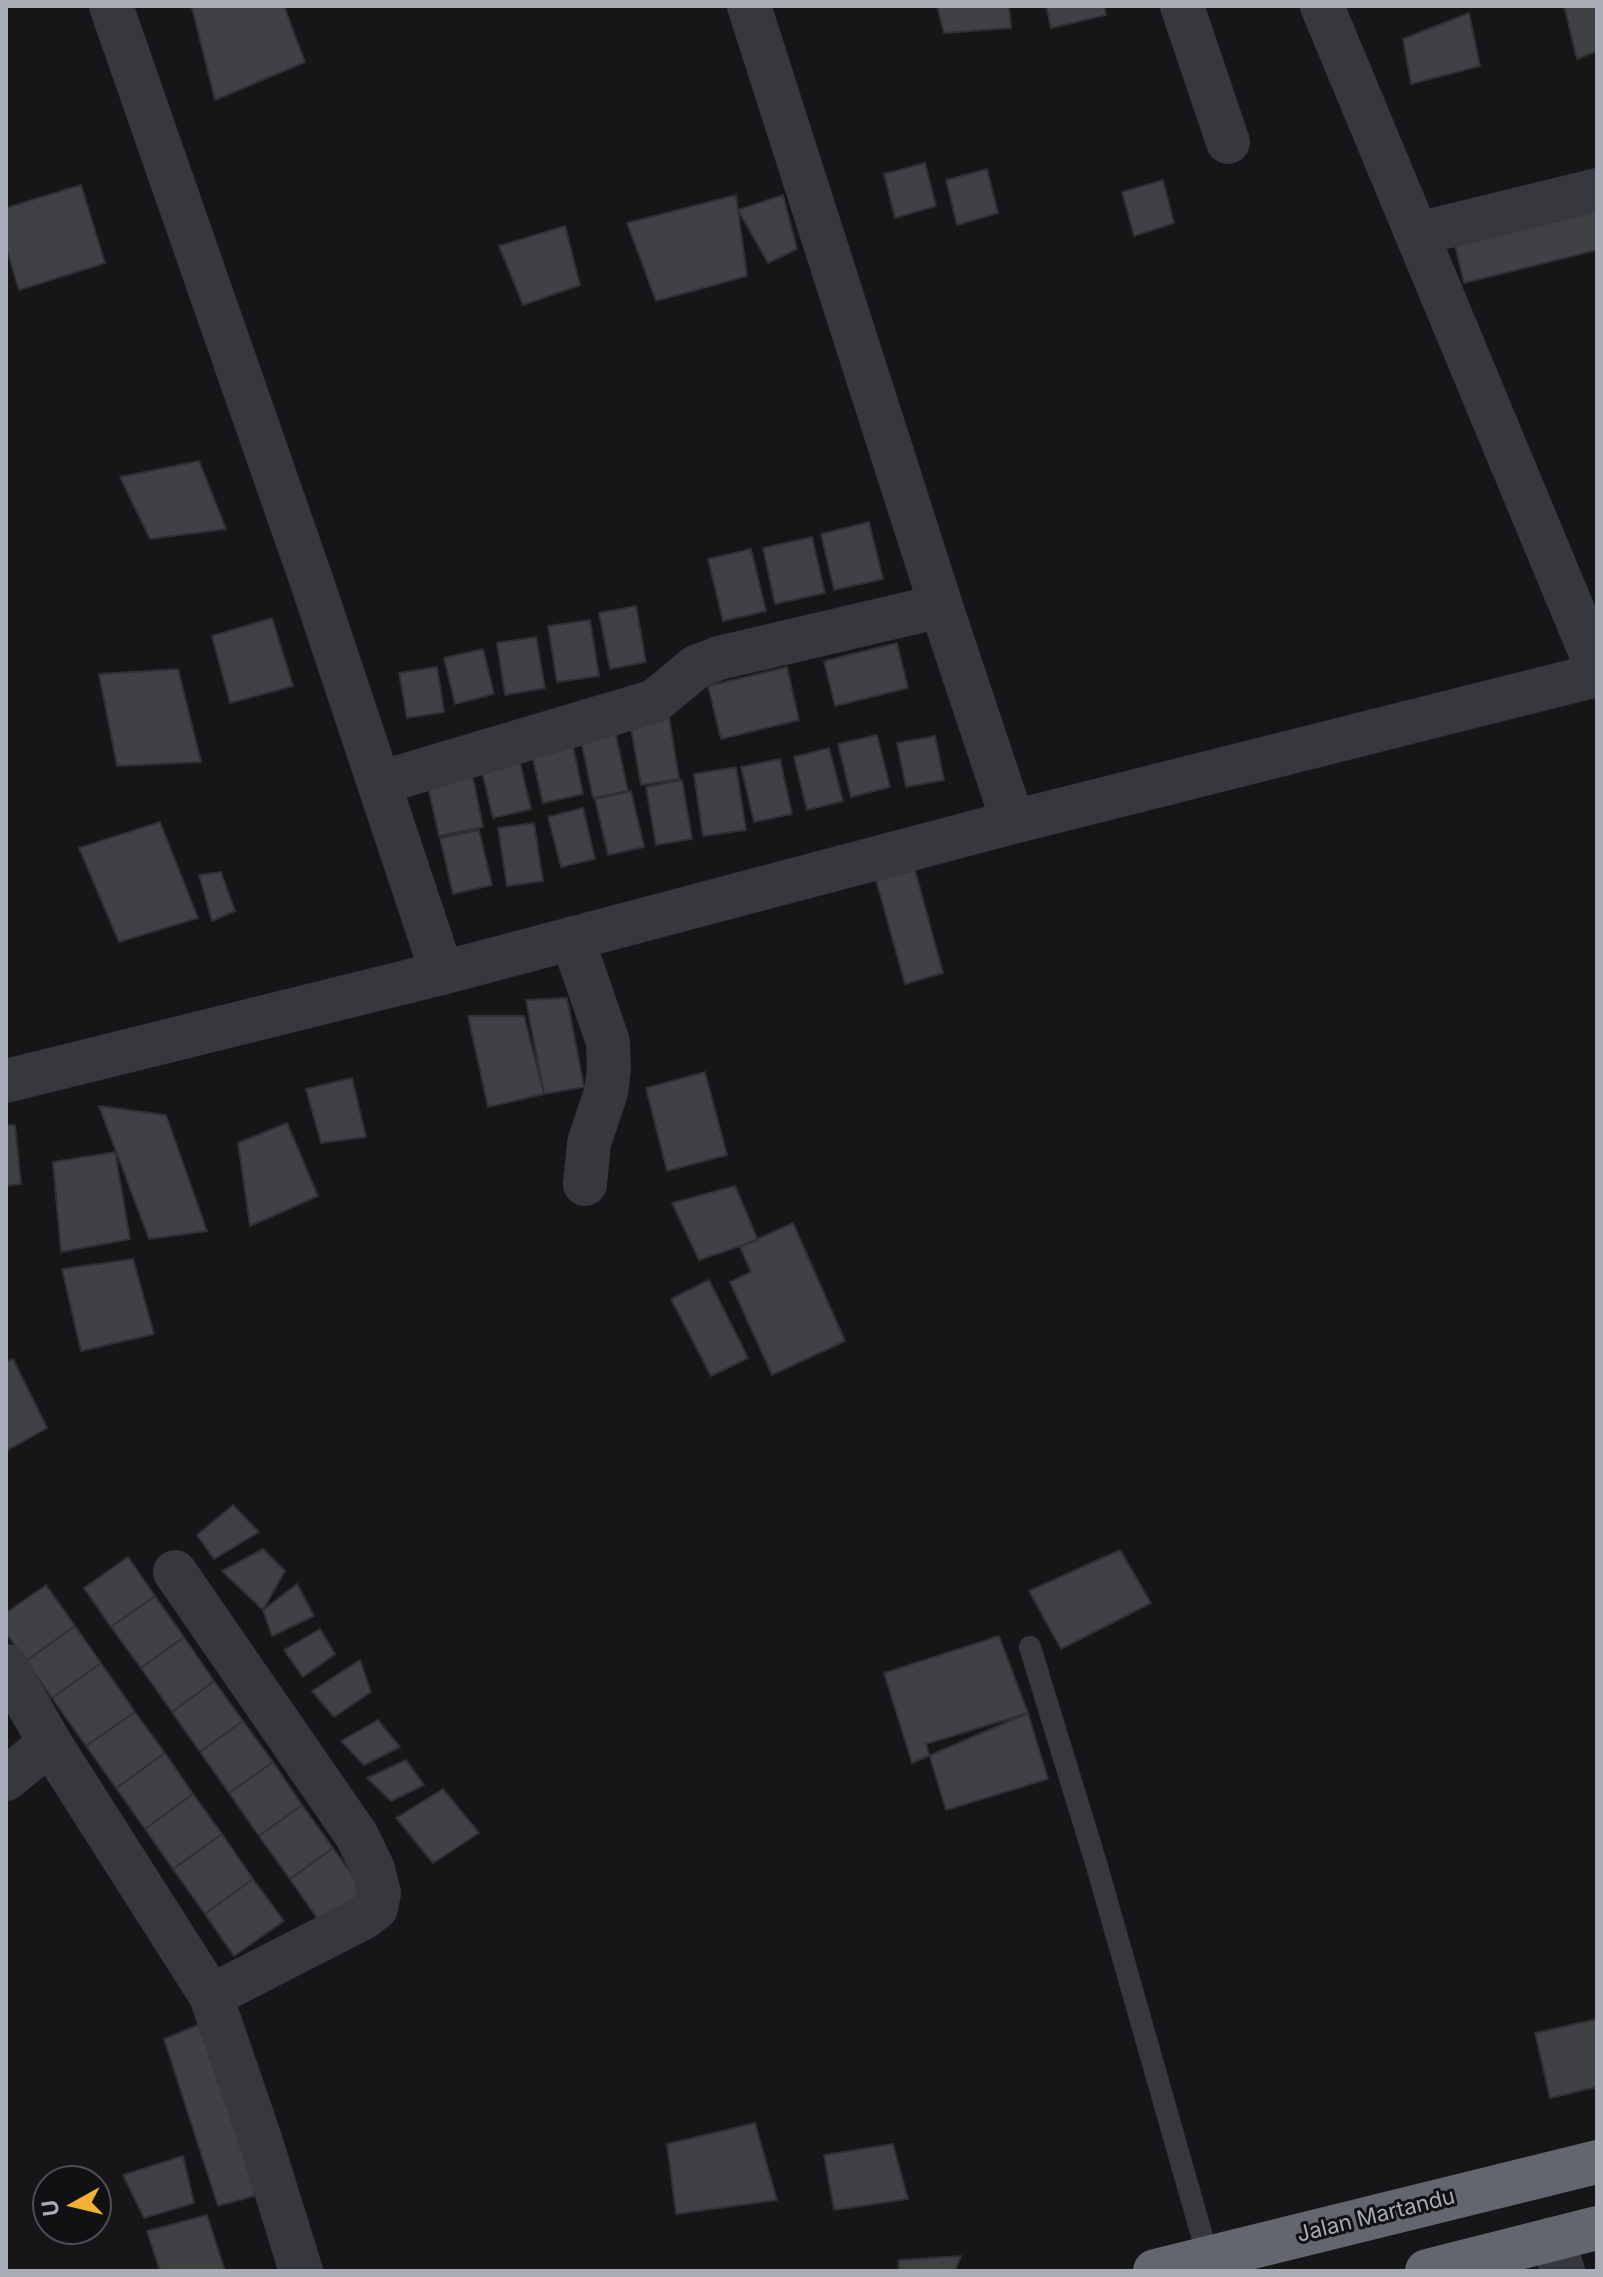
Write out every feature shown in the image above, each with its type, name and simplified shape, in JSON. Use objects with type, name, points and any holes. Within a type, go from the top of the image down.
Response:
[{"type":"highway","name":"Jalan Martandu","points":[[1155,2271],[1597,2162]]},
{"type":"highway","points":[[1427,2271],[1557,2255],[1597,2228]]},
{"type":"street","points":[[111,6],[314,588],[442,973]]},
{"type":"street","points":[[749,6],[1013,822]]},
{"type":"street","points":[[1182,6],[1228,142]]},
{"type":"street","points":[[1322,6],[1597,668]]},
{"type":"street","points":[[1417,234],[1597,190]]},
{"type":"street","points":[[379,783],[655,701],[696,667],[719,658],[941,606]]},
{"type":"street","points":[[6,1081],[442,973],[1013,822],[1597,675]]},
{"type":"street","points":[[572,938],[608,1042],[609,1055],[606,1092],[589,1143],[585,1184]]},
{"type":"street","points":[[175,1572],[357,1836],[373,1869],[379,1893],[376,1908],[363,1918],[211,1996]]},
{"type":"street","points":[[6,1666],[50,1743],[211,1996],[301,2271]]},
{"type":"street","points":[[6,1779],[50,1743]]},
{"type":"lane","points":[[1030,1647],[1100,1878],[1208,2257]]},
{"type":"building","points":[[284,6],[305,62],[215,100],[192,8]]},
{"type":"building","points":[[937,6],[1009,6],[1011,28],[944,33]]},
{"type":"building","points":[[1046,6],[1104,6],[1106,15],[1051,28]]},
{"type":"building","points":[[1564,6],[1597,6],[1597,51],[1577,59]]},
{"type":"building","points":[[1469,13],[1480,66],[1411,84],[1403,39]]},
{"type":"building","points":[[925,163],[936,206],[895,218],[884,174]]},
{"type":"building","points":[[987,169],[998,213],[957,225],[946,180]]},
{"type":"building","points":[[1163,180],[1174,223],[1134,236],[1122,192]]},
{"type":"building","points":[[81,185],[105,263],[19,290],[6,247],[6,208]]},
{"type":"building","points":[[736,195],[747,276],[656,301],[627,223]]},
{"type":"building","points":[[783,195],[797,249],[768,263],[738,210]]},
{"type":"building","points":[[1597,206],[1597,250],[1464,283],[1454,241]]},
{"type":"building","points":[[565,226],[580,285],[523,305],[499,246]]},
{"type":"building","points":[[199,461],[226,529],[150,539],[120,477]]},
{"type":"building","points":[[869,522],[883,579],[834,590],[821,534]]},
{"type":"building","points":[[812,537],[825,593],[775,604],[763,548]]},
{"type":"building","points":[[751,549],[766,611],[723,621],[708,559]]},
{"type":"building","points":[[636,606],[646,662],[610,669],[599,613]]},
{"type":"building","points":[[272,618],[293,686],[230,703],[212,636]]},
{"type":"building","points":[[590,620],[599,676],[557,682],[548,626]]},
{"type":"building","points":[[536,637],[545,688],[505,695],[497,643]]},
{"type":"building","points":[[897,643],[908,688],[835,706],[824,661]]},
{"type":"building","points":[[483,649],[494,694],[455,704],[444,658]]},
{"type":"building","points":[[437,667],[444,712],[407,718],[399,673]]},
{"type":"building","points":[[787,667],[799,720],[721,739],[708,686]]},
{"type":"building","points":[[178,669],[201,762],[117,766],[99,674]]},
{"type":"building","points":[[669,717],[679,779],[641,785],[630,723]]},
{"type":"building","points":[[614,727],[628,791],[593,798],[580,735]]},
{"type":"building","points":[[877,735],[890,787],[851,797],[838,744]]},
{"type":"building","points":[[935,736],[944,780],[906,787],[897,743]]},
{"type":"building","points":[[572,741],[583,794],[543,803],[531,750]]},
{"type":"building","points":[[829,748],[843,801],[807,810],[794,757]]},
{"type":"building","points":[[519,758],[531,809],[493,818],[481,767]]},
{"type":"building","points":[[780,759],[792,814],[754,822],[741,767]]},
{"type":"building","points":[[736,767],[746,830],[703,836],[694,774]]},
{"type":"building","points":[[471,768],[483,827],[439,836],[426,778]]},
{"type":"building","points":[[682,780],[692,839],[656,845],[646,787]]},
{"type":"building","points":[[631,791],[644,847],[608,855],[595,799]]},
{"type":"building","points":[[583,808],[595,859],[561,867],[548,817]]},
{"type":"building","points":[[160,822],[198,918],[119,942],[79,848]]},
{"type":"building","points":[[534,823],[543,881],[507,886],[498,828]]},
{"type":"building","points":[[479,830],[492,885],[453,894],[440,838]]},
{"type":"building","points":[[915,870],[943,973],[905,984],[876,880]]},
{"type":"building","points":[[221,872],[235,911],[212,921],[199,875]]},
{"type":"building","points":[[567,998],[584,1087],[544,1094],[526,1000]]},
{"type":"building","points":[[468,1016],[524,1016],[544,1094],[488,1107]]},
{"type":"building","points":[[705,1072],[727,1155],[667,1171],[646,1088]]},
{"type":"building","points":[[352,1078],[366,1137],[321,1143],[306,1089]]},
{"type":"building","points":[[99,1106],[166,1115],[207,1231],[149,1239]]},
{"type":"building","points":[[287,1123],[318,1196],[250,1226],[238,1143]]},
{"type":"building","points":[[6,1125],[15,1125],[21,1184],[6,1186]]},
{"type":"building","points":[[115,1152],[130,1239],[61,1252],[53,1162]]},
{"type":"building","points":[[735,1186],[758,1240],[699,1260],[672,1203]]},
{"type":"building","points":[[793,1223],[845,1341],[772,1375],[730,1282],[751,1272],[740,1247]]},
{"type":"building","points":[[133,1259],[154,1334],[81,1351],[62,1269]]},
{"type":"building","points":[[709,1280],[748,1358],[711,1376],[671,1299]]},
{"type":"building","points":[[13,1359],[47,1428],[6,1451],[6,1362]]},
{"type":"building","points":[[233,1505],[259,1532],[214,1559],[197,1535]]},
{"type":"building","points":[[263,1549],[285,1571],[263,1610],[222,1571]]},
{"type":"building","points":[[1120,1550],[1151,1603],[1061,1649],[1029,1591]]},
{"type":"building","points":[[128,1557],[155,1596],[111,1627],[84,1588]]},
{"type":"building","points":[[297,1584],[314,1616],[272,1636],[263,1610]]},
{"type":"building","points":[[46,1585],[75,1626],[26,1661],[6,1633],[6,1613]]},
{"type":"building","points":[[155,1596],[184,1637],[141,1668],[111,1627]]},
{"type":"building","points":[[75,1626],[101,1663],[52,1698],[26,1661]]},
{"type":"building","points":[[320,1629],[335,1654],[303,1677],[284,1650]]},
{"type":"building","points":[[999,1636],[1028,1713],[912,1763],[884,1673]]},
{"type":"building","points":[[184,1637],[214,1681],[172,1712],[141,1668]]},
{"type":"building","points":[[360,1660],[371,1692],[334,1717],[312,1691]]},
{"type":"building","points":[[101,1663],[135,1712],[86,1746],[52,1698]]},
{"type":"building","points":[[214,1681],[243,1721],[200,1752],[172,1712]]},
{"type":"building","points":[[135,1712],[165,1753],[116,1788],[86,1746]]},
{"type":"building","points":[[1028,1713],[1048,1779],[946,1810],[926,1744]]},
{"type":"building","points":[[378,1720],[400,1747],[364,1765],[341,1741]]},
{"type":"building","points":[[243,1721],[273,1762],[229,1793],[200,1752]]},
{"type":"building","points":[[165,1753],[193,1794],[145,1829],[116,1788]]},
{"type":"building","points":[[406,1760],[424,1785],[391,1801],[367,1778]]},
{"type":"building","points":[[273,1762],[302,1805],[259,1836],[229,1793]]},
{"type":"building","points":[[443,1789],[479,1833],[433,1863],[396,1818]]},
{"type":"building","points":[[193,1794],[222,1834],[173,1869],[145,1829]]},
{"type":"building","points":[[302,1805],[333,1848],[290,1879],[259,1836]]},
{"type":"building","points":[[222,1834],[253,1879],[205,1914],[173,1869]]},
{"type":"building","points":[[333,1848],[365,1893],[321,1924],[290,1879]]},
{"type":"building","points":[[253,1879],[284,1921],[234,1956],[205,1914]]},
{"type":"building","points":[[1597,2019],[1597,2087],[1550,2098],[1535,2033]]},
{"type":"building","points":[[210,2020],[265,2193],[218,2206],[164,2039]]},
{"type":"building","points":[[755,2123],[777,2200],[676,2214],[667,2144]]},
{"type":"building","points":[[893,2144],[908,2199],[834,2210],[824,2155]]},
{"type":"building","points":[[183,2156],[194,2203],[144,2218],[123,2175]]},
{"type":"building","points":[[207,2215],[225,2271],[160,2271],[147,2231]]},
{"type":"building","points":[[961,2256],[955,2271],[898,2271],[899,2260]]}]
